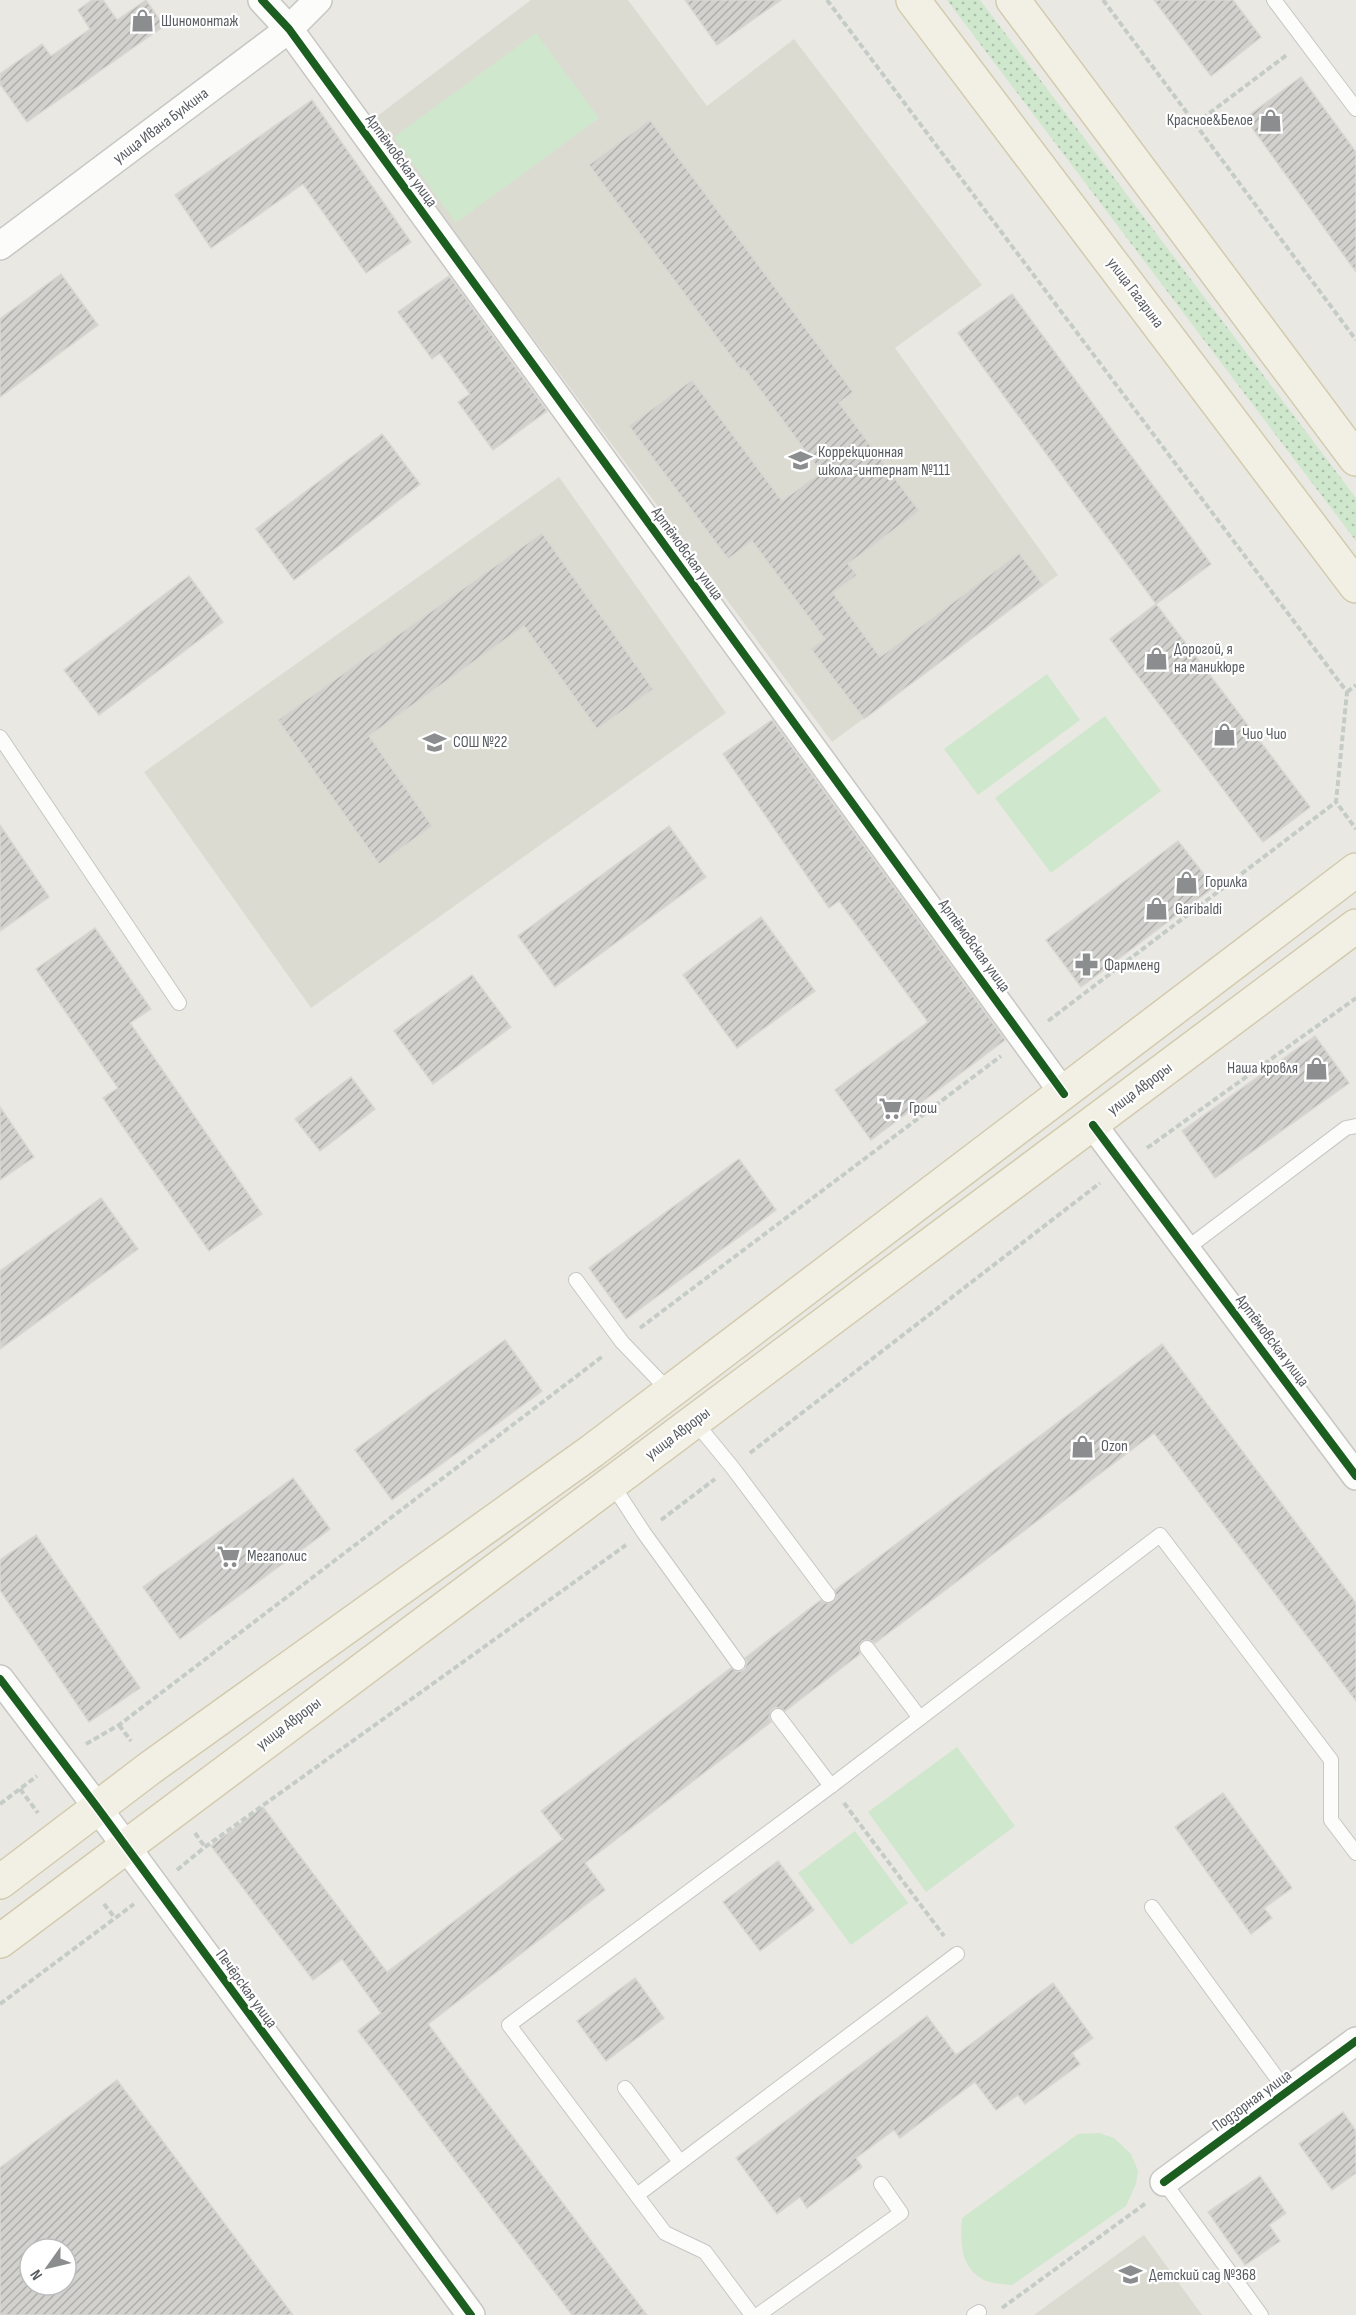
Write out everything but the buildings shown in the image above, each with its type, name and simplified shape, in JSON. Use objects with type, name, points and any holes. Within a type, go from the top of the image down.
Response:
[{"type":"main road","name":"улица Гагарина","points":[[913,0],[1356,586]]},
{"type":"main road","points":[[1013,0],[1356,459]]},
{"type":"main road","points":[[0,1882],[98,1807],[592,1451],[1356,870]]},
{"type":"main road","name":"улица Авроры","points":[[0,1941],[1356,926]]},
{"type":"street","name":"Артёмовская улица","points":[[262,0],[289,29],[1064,1094]]},
{"type":"street","name":"улица Ивана Булкина","points":[[0,246],[289,29],[318,0]]},
{"type":"street","name":"Артёмовская улица","points":[[1093,1125],[1356,1476]]},
{"type":"street","name":"Печёрская улица","points":[[0,1679],[98,1807],[125,1848],[471,2315]]},
{"type":"street","name":"Подзорная улица","points":[[1164,2182],[1356,2042]]},
{"type":"lane","points":[[1274,0],[1356,108]]},
{"type":"lane","points":[[0,737],[179,1003]]},
{"type":"lane","points":[[1186,1249],[1346,1128],[1356,1125]]},
{"type":"lane","points":[[576,1280],[622,1342],[670,1392]]},
{"type":"lane","points":[[695,1422],[732,1467],[828,1595]]},
{"type":"lane","points":[[612,1484],[644,1533],[738,1663]]},
{"type":"lane","points":[[752,2315],[705,2252],[665,2233],[509,2025],[831,1786],[1160,1535],[1331,1760],[1331,1820],[1356,1853]]},
{"type":"lane","points":[[867,1648],[920,1718]]},
{"type":"lane","points":[[778,1716],[831,1786]]},
{"type":"lane","points":[[1152,1907],[1287,2092]]},
{"type":"lane","points":[[637,2195],[957,1954]]},
{"type":"lane","points":[[625,2088],[680,2162]]},
{"type":"lane","points":[[1164,2182],[1262,2315]]},
{"type":"lane","points":[[758,2315],[901,2213],[881,2184]]},
{"type":"path","points":[[827,0],[1347,692],[1336,802],[1356,829]]},
{"type":"path","points":[[1103,0],[1356,340]]},
{"type":"path","points":[[1195,124],[1305,41]]},
{"type":"path","points":[[1347,692],[1356,685]]},
{"type":"path","points":[[0,1804],[59,1759],[119,1725],[1336,802]]},
{"type":"path","points":[[0,2004],[155,1888],[205,1847],[644,1533],[1124,1165],[1356,998]]},
{"type":"path","points":[[831,1786],[957,1954]]},
{"type":"path","points":[[976,2313],[1001,2308],[1141,2208],[1164,2182]]},
{"type":"shaded area","name":"Коррекционная школа-интернат №111","points":[[531,0],[628,0],[707,106],[794,39],[982,285],[895,348],[1058,575],[832,742],[372,120]]},
{"type":"shaded area","name":"СОШ №22","points":[[559,477],[726,713],[311,1008],[144,772]]},
{"type":"shaded area","name":"Детский сад №368","points":[[1144,2235],[1202,2315],[1034,2315]]},
{"type":"green space","points":[[947,0],[980,0],[1356,498],[1356,541]]},
{"type":"green space","points":[[536,33],[599,118],[456,223],[394,137]]},
{"type":"green space","points":[[1047,674],[1080,720],[978,795],[944,749]]},
{"type":"green space","points":[[1105,716],[1161,791],[1051,873],[995,798]]},
{"type":"green space","points":[[957,1747],[1015,1826],[926,1892],[868,1812]]},
{"type":"green space","points":[[855,1831],[908,1903],[851,1945],[798,1873]]},
{"type":"green space","points":[[1099,2133],[1114,2138],[1131,2154],[1138,2171],[1136,2184],[1126,2206],[1012,2285],[991,2282],[976,2275],[963,2253],[962,2218],[1078,2134]]},
{"type":"cycle path","points":[[262,0],[289,29],[1064,1094]]},
{"type":"cycle path","points":[[1093,1125],[1356,1476]]},
{"type":"cycle path","points":[[0,1679],[471,2315]]},
{"type":"cycle path","points":[[1164,2182],[1356,2041]]},
{"type":"place","name":"Шиномонтаж","points":[[143,21]]},
{"type":"place","name":"Красное&Белое","points":[[1271,120]]},
{"type":"place","name":"Коррекционная школа-интернат №111","points":[[800,461]]},
{"type":"place","name":"Дорогой, я на маникюре","points":[[1156,658]]},
{"type":"place","name":"Чио Чио","points":[[1224,734]]},
{"type":"place","name":"СОШ №22","points":[[435,742]]},
{"type":"place","name":"Горилка","points":[[1187,882]]},
{"type":"place","name":"Garibaldi","points":[[1157,909]]},
{"type":"place","name":"Фармленд","points":[[1086,965]]},
{"type":"place","name":"Наша кровля","points":[[1316,1068]]},
{"type":"place","name":"Грош","points":[[891,1108]]},
{"type":"place","name":"Ozon","points":[[1083,1446]]},
{"type":"place","name":"Мегаполис","points":[[229,1556]]},
{"type":"place","name":"Детский сад №368","points":[[1131,2275]]}]
